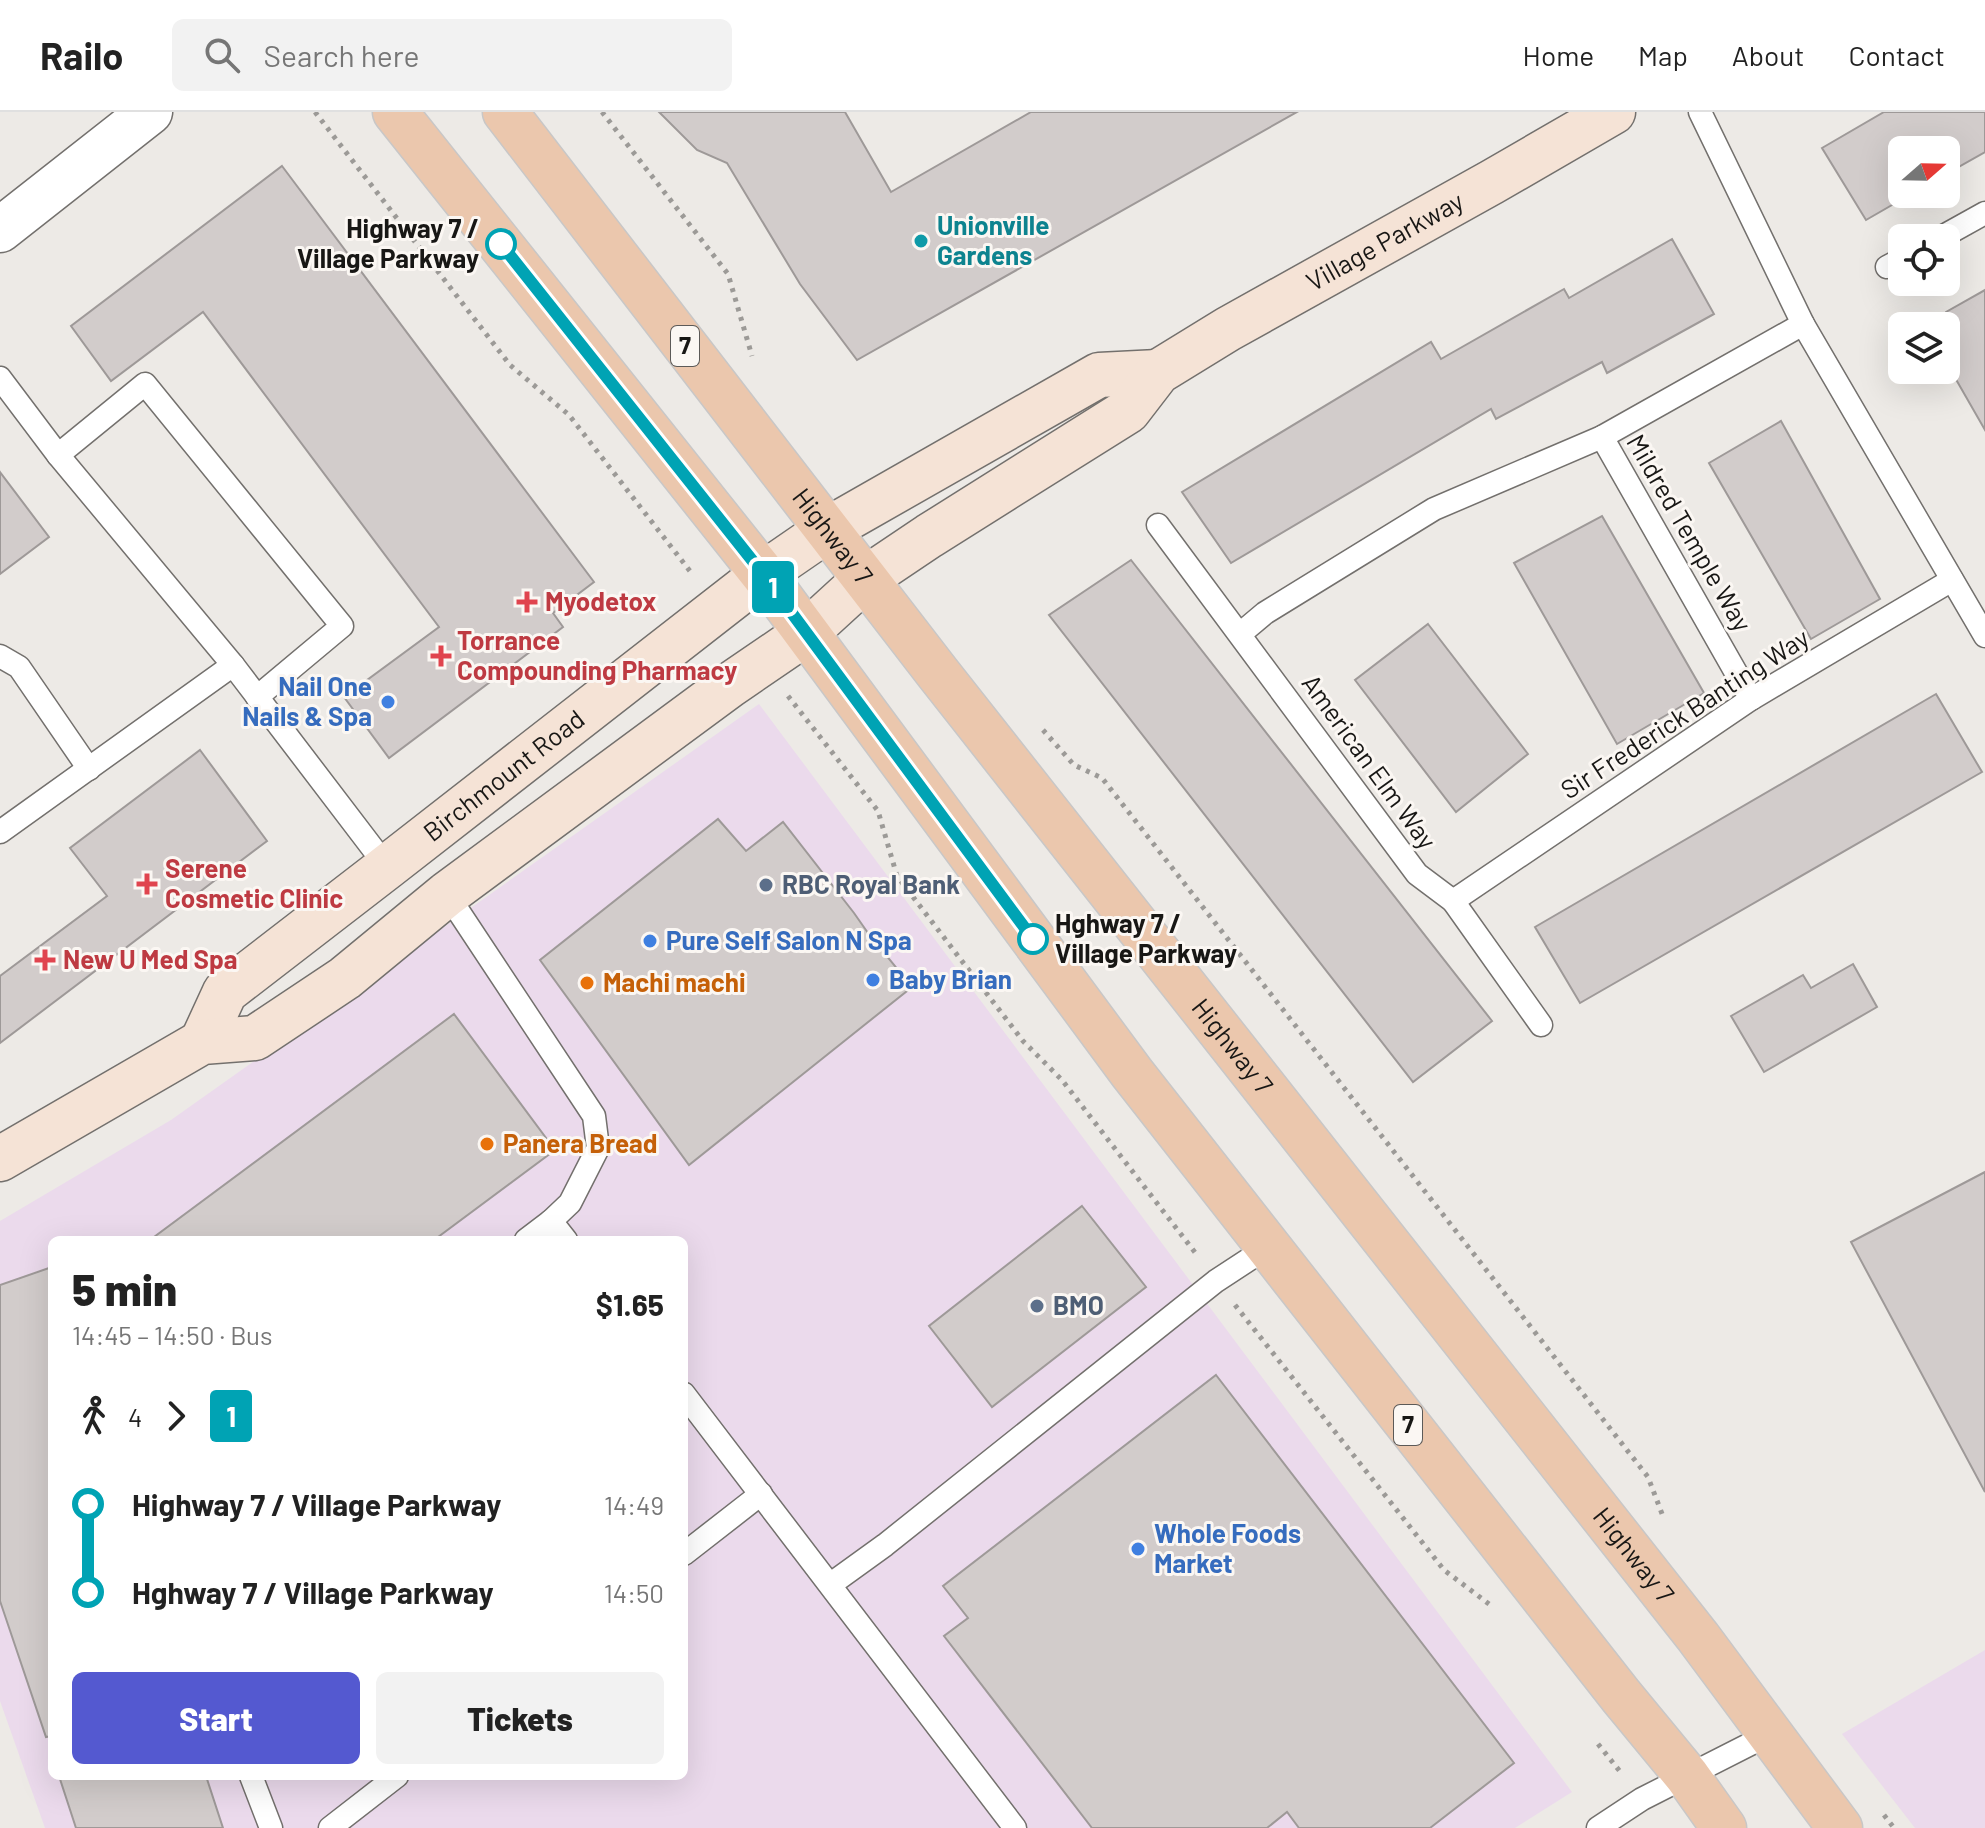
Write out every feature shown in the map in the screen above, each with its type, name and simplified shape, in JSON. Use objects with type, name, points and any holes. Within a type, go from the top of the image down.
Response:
[{"type":"main road","name":"7","points":[[395,112],[763,574],[1132,1073],[1687,1776],[1724,1828]]},
{"type":"main road","name":"Highway 7","points":[[505,112],[865,579],[1698,1637],[1840,1828]]},
{"type":"main road","name":"Village Parkway","points":[[806,633],[865,579],[1128,411],[1158,372],[1228,329],[1613,112]]},
{"type":"main road","name":"Village Parkway","points":[[827,530],[1099,375],[1158,372]]},
{"type":"main road","name":"Birchmount Road","points":[[202,1042],[225,992],[763,574],[827,530]]},
{"type":"main road","points":[[0,1159],[202,1042],[255,1038],[345,978],[447,894],[730,685],[806,633]]},
{"type":"street","points":[[0,230],[150,112]]},
{"type":"lane","points":[[1700,112],[1803,324],[1952,580],[1982,623]]},
{"type":"lane","points":[[1960,227],[1985,213]]},
{"type":"lane","points":[[1240,634],[1265,613],[1434,509],[1602,437],[1803,324]]},
{"type":"lane","points":[[0,378],[58,455],[233,665],[387,867]]},
{"type":"lane","points":[[58,455],[145,384],[342,626],[257,697]]},
{"type":"lane","name":"Mildred Temple Way","points":[[1602,437],[1751,699]]},
{"type":"lane","name":"American Elm Way","points":[[1158,525],[1417,874],[1453,901],[1541,1025]]},
{"type":"lane","name":"Sir Frederick Banting Way","points":[[1453,901],[1751,699],[1952,580]]},
{"type":"lane","points":[[0,656],[19,667],[89,769]]},
{"type":"lane","points":[[0,832],[233,665]]},
{"type":"lane","points":[[447,894],[594,1116],[598,1148],[570,1203],[531,1236]]},
{"type":"lane","points":[[551,1221],[563,1236]]},
{"type":"lane","points":[[831,1584],[885,1545],[1216,1281],[1268,1247]]},
{"type":"lane","points":[[688,1399],[1015,1828]]},
{"type":"lane","points":[[688,1551],[761,1494]]},
{"type":"lane","points":[[1598,1828],[1642,1799],[1770,1734]]},
{"type":"lane","points":[[253,1780],[271,1828]]},
{"type":"lane","points":[[330,1828],[392,1780]]},
{"type":"path","points":[[315,112],[510,365],[569,415],[584,434]]},
{"type":"path","points":[[602,112],[728,274],[756,368]]},
{"type":"path","points":[[1038,724],[1074,765],[1102,778],[1648,1477],[1665,1521]]},
{"type":"path","points":[[878,811],[897,876],[1023,1041],[1062,1080],[1195,1252]]},
{"type":"path","points":[[1248,1323],[1444,1570],[1493,1606]]},
{"type":"shaded area","points":[[759,704],[1572,1792],[1515,1828],[45,1828],[0,1701],[0,1221],[171,1120]]},
{"type":"shaded area","points":[[1985,1650],[1985,1828],[1915,1828],[1842,1734]]},
{"type":"building","name":"Unionville Gardens","points":[[659,112],[845,112],[891,192],[1031,112],[1297,112],[857,360],[800,284],[727,163],[697,150]]},
{"type":"building","points":[[1884,112],[1985,112],[1985,152],[1960,166],[1960,136],[1888,136],[1888,207],[1866,220],[1822,148]]},
{"type":"building","points":[[282,166],[594,582],[553,613],[563,627],[389,758],[344,697],[439,627],[203,312],[111,381],[71,326]]},
{"type":"building","points":[[1672,239],[1714,314],[1607,373],[1602,362],[1496,419],[1491,409],[1231,563],[1182,492],[1431,342],[1441,359],[1564,289],[1569,298]]},
{"type":"building","points":[[1985,290],[1985,430],[1959,384],[1960,312],[1946,312]]},
{"type":"building","points":[[1781,421],[1880,599],[1811,639],[1709,463]]},
{"type":"building","points":[[0,472],[49,537],[0,574]]},
{"type":"building","points":[[1602,516],[1704,693],[1617,744],[1514,563]]},
{"type":"building","points":[[1131,560],[1492,1021],[1413,1082],[1049,615]]},
{"type":"building","points":[[1428,624],[1528,754],[1456,812],[1355,680]]},
{"type":"building","points":[[1936,694],[1982,772],[1580,1003],[1535,927]]},
{"type":"building","points":[[200,750],[267,841],[0,1043],[0,976],[107,896],[70,848]]},
{"type":"building","points":[[718,819],[746,851],[783,822],[912,987],[689,1165],[540,960]]},
{"type":"building","points":[[1853,964],[1877,1007],[1764,1072],[1731,1016],[1803,975],[1811,988]]},
{"type":"building","points":[[454,1014],[555,1150],[439,1236],[155,1236]]},
{"type":"building","points":[[1985,1172],[1985,1492],[1851,1242]]},
{"type":"building","name":"BMO","points":[[1082,1206],[1146,1287],[992,1407],[929,1326]]},
{"type":"building","points":[[48,1268],[46,1737],[0,1601],[0,1285]]},
{"type":"building","points":[[1216,1375],[1514,1763],[1430,1828],[1299,1828],[1287,1812],[1267,1828],[1092,1828],[944,1636],[968,1618],[943,1586]]},
{"type":"building","points":[[60,1780],[207,1780],[223,1828],[76,1828]]},
{"type":"bus line","name":"1","points":[[501,244],[763,574],[1033,939]]},
{"type":"place","name":"Unionville Gardens","points":[[921,241]]},
{"type":"place","name":"Highway 7 / Village Parkway","points":[[501,244]]},
{"type":"place","name":"Myodetox","points":[[527,602]]},
{"type":"place","name":"Torrance Compounding Pharmacy","points":[[441,656]]},
{"type":"place","name":"Nail One Nails & Spa","points":[[388,702]]},
{"type":"place","name":"Serene Cosmetic Clinic","points":[[147,884]]},
{"type":"place","name":"RBC Royal Bank","points":[[766,885]]},
{"type":"place","name":"Hghway 7 / Village Parkway","points":[[1033,939]]},
{"type":"place","name":"Pure Self Salon N Spa","points":[[650,941]]},
{"type":"place","name":"New U Med Spa","points":[[45,960]]},
{"type":"place","name":"Baby Brian","points":[[873,980]]},
{"type":"place","name":"Machi machi","points":[[587,983]]},
{"type":"place","name":"Panera Bread","points":[[487,1144]]},
{"type":"place","name":"BMO","points":[[1037,1306]]},
{"type":"place","name":"Whole Foods Market","points":[[1138,1549]]}]
